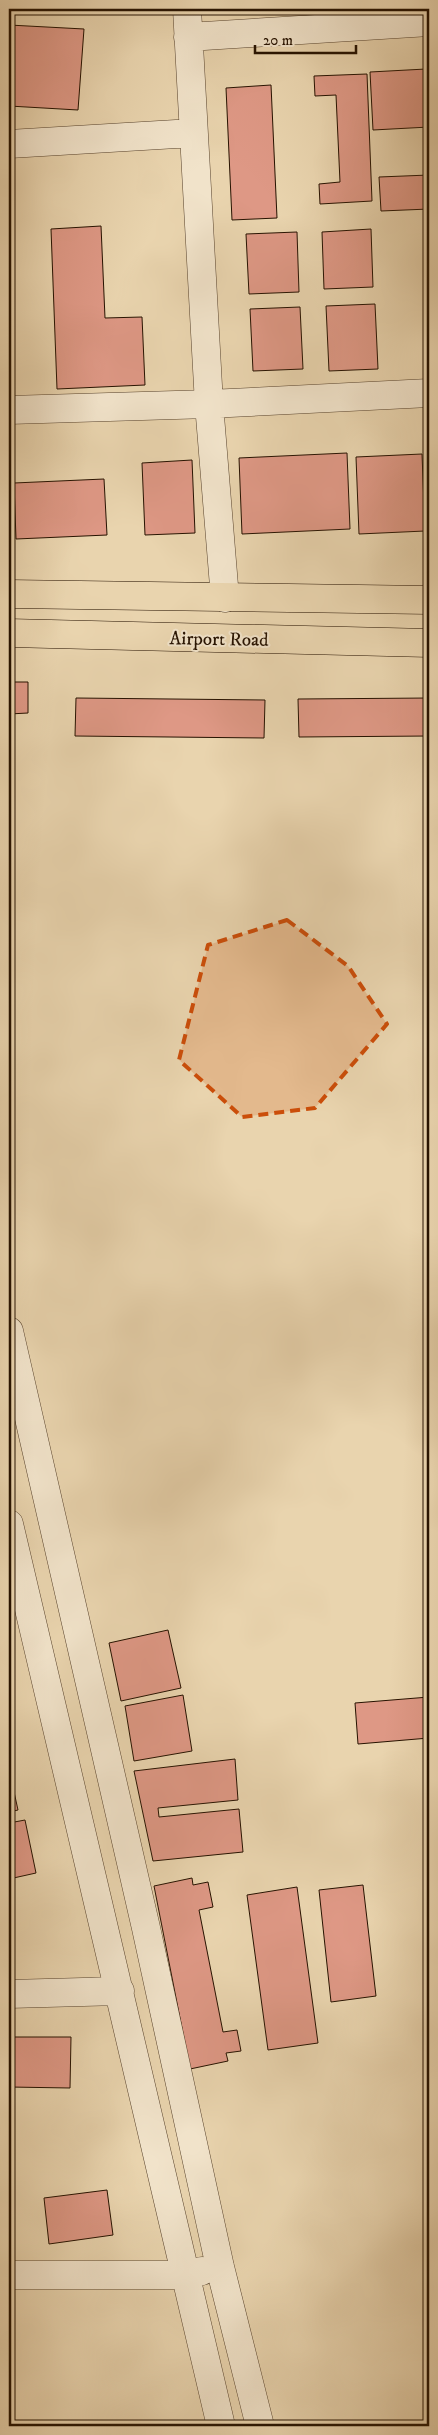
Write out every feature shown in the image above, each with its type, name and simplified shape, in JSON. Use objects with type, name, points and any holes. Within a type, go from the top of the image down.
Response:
[{"type":"main road","points":[[9,594],[429,600]]},
{"type":"main road","name":"Airport Road","points":[[9,633],[429,643]]},
{"type":"street","points":[[187,9],[209,404],[225,598]]},
{"type":"street","points":[[188,37],[429,22]]},
{"type":"street","points":[[9,144],[193,133]]},
{"type":"street","points":[[9,410],[209,404],[429,393]]},
{"type":"street","points":[[9,1331],[13,1369],[144,1918],[220,2267],[260,2426]]},
{"type":"street","points":[[9,1524],[221,2426]]},
{"type":"street","points":[[9,1994],[120,1992]]},
{"type":"street","points":[[9,2276],[185,2275],[220,2267]]},
{"type":"highlighted area","points":[[287,920],[348,966],[387,1024],[315,1108],[242,1117],[179,1060],[208,945]]},
{"type":"building","points":[[9,25],[84,29],[78,110],[9,106]]},
{"type":"building","points":[[426,69],[429,127],[373,130],[370,72]]},
{"type":"building","points":[[367,74],[372,201],[320,204],[319,184],[340,182],[336,95],[315,96],[314,76]]},
{"type":"building","points":[[271,85],[277,218],[232,220],[226,88]]},
{"type":"building","points":[[429,175],[429,209],[381,211],[379,177]]},
{"type":"building","points":[[101,226],[105,318],[142,317],[145,385],[57,389],[51,229]]},
{"type":"building","points":[[371,229],[373,287],[324,289],[322,232]]},
{"type":"building","points":[[297,232],[299,292],[249,294],[246,234]]},
{"type":"building","points":[[375,304],[378,369],[329,371],[326,306]]},
{"type":"building","points":[[300,307],[303,369],[253,371],[250,309]]},
{"type":"building","points":[[9,352],[12,352],[13,395],[9,395]]},
{"type":"building","points":[[347,453],[350,529],[242,534],[239,458]]},
{"type":"building","points":[[422,454],[425,531],[359,534],[356,457]]},
{"type":"building","points":[[192,460],[195,533],[145,535],[142,463]]},
{"type":"building","points":[[104,479],[107,535],[16,539],[14,483]]},
{"type":"building","points":[[9,682],[28,682],[28,713],[9,714]]},
{"type":"building","points":[[76,698],[265,700],[264,738],[75,736]]},
{"type":"building","points":[[429,698],[429,736],[299,737],[298,699]]},
{"type":"building","points":[[168,1630],[181,1688],[121,1701],[109,1643]]},
{"type":"building","points":[[183,1695],[192,1751],[134,1761],[125,1706]]},
{"type":"building","points":[[429,1697],[429,1738],[358,1744],[355,1703]]},
{"type":"building","points":[[235,1759],[238,1800],[158,1808],[159,1817],[239,1809],[243,1852],[153,1861],[134,1771]]},
{"type":"building","points":[[9,1769],[18,1810],[9,1812]]},
{"type":"building","points":[[25,1820],[36,1873],[9,1879],[9,1823]]},
{"type":"building","points":[[192,1878],[193,1885],[208,1882],[213,1907],[199,1910],[223,2032],[237,2030],[241,2051],[226,2053],[228,2061],[190,2069],[154,1886]]},
{"type":"building","points":[[363,1885],[376,1996],[331,2002],[319,1890]]},
{"type":"building","points":[[297,1887],[318,2043],[268,2050],[247,1895]]},
{"type":"building","points":[[9,2037],[71,2037],[70,2088],[9,2087]]},
{"type":"building","points":[[107,2190],[113,2235],[49,2244],[44,2198]]}]
